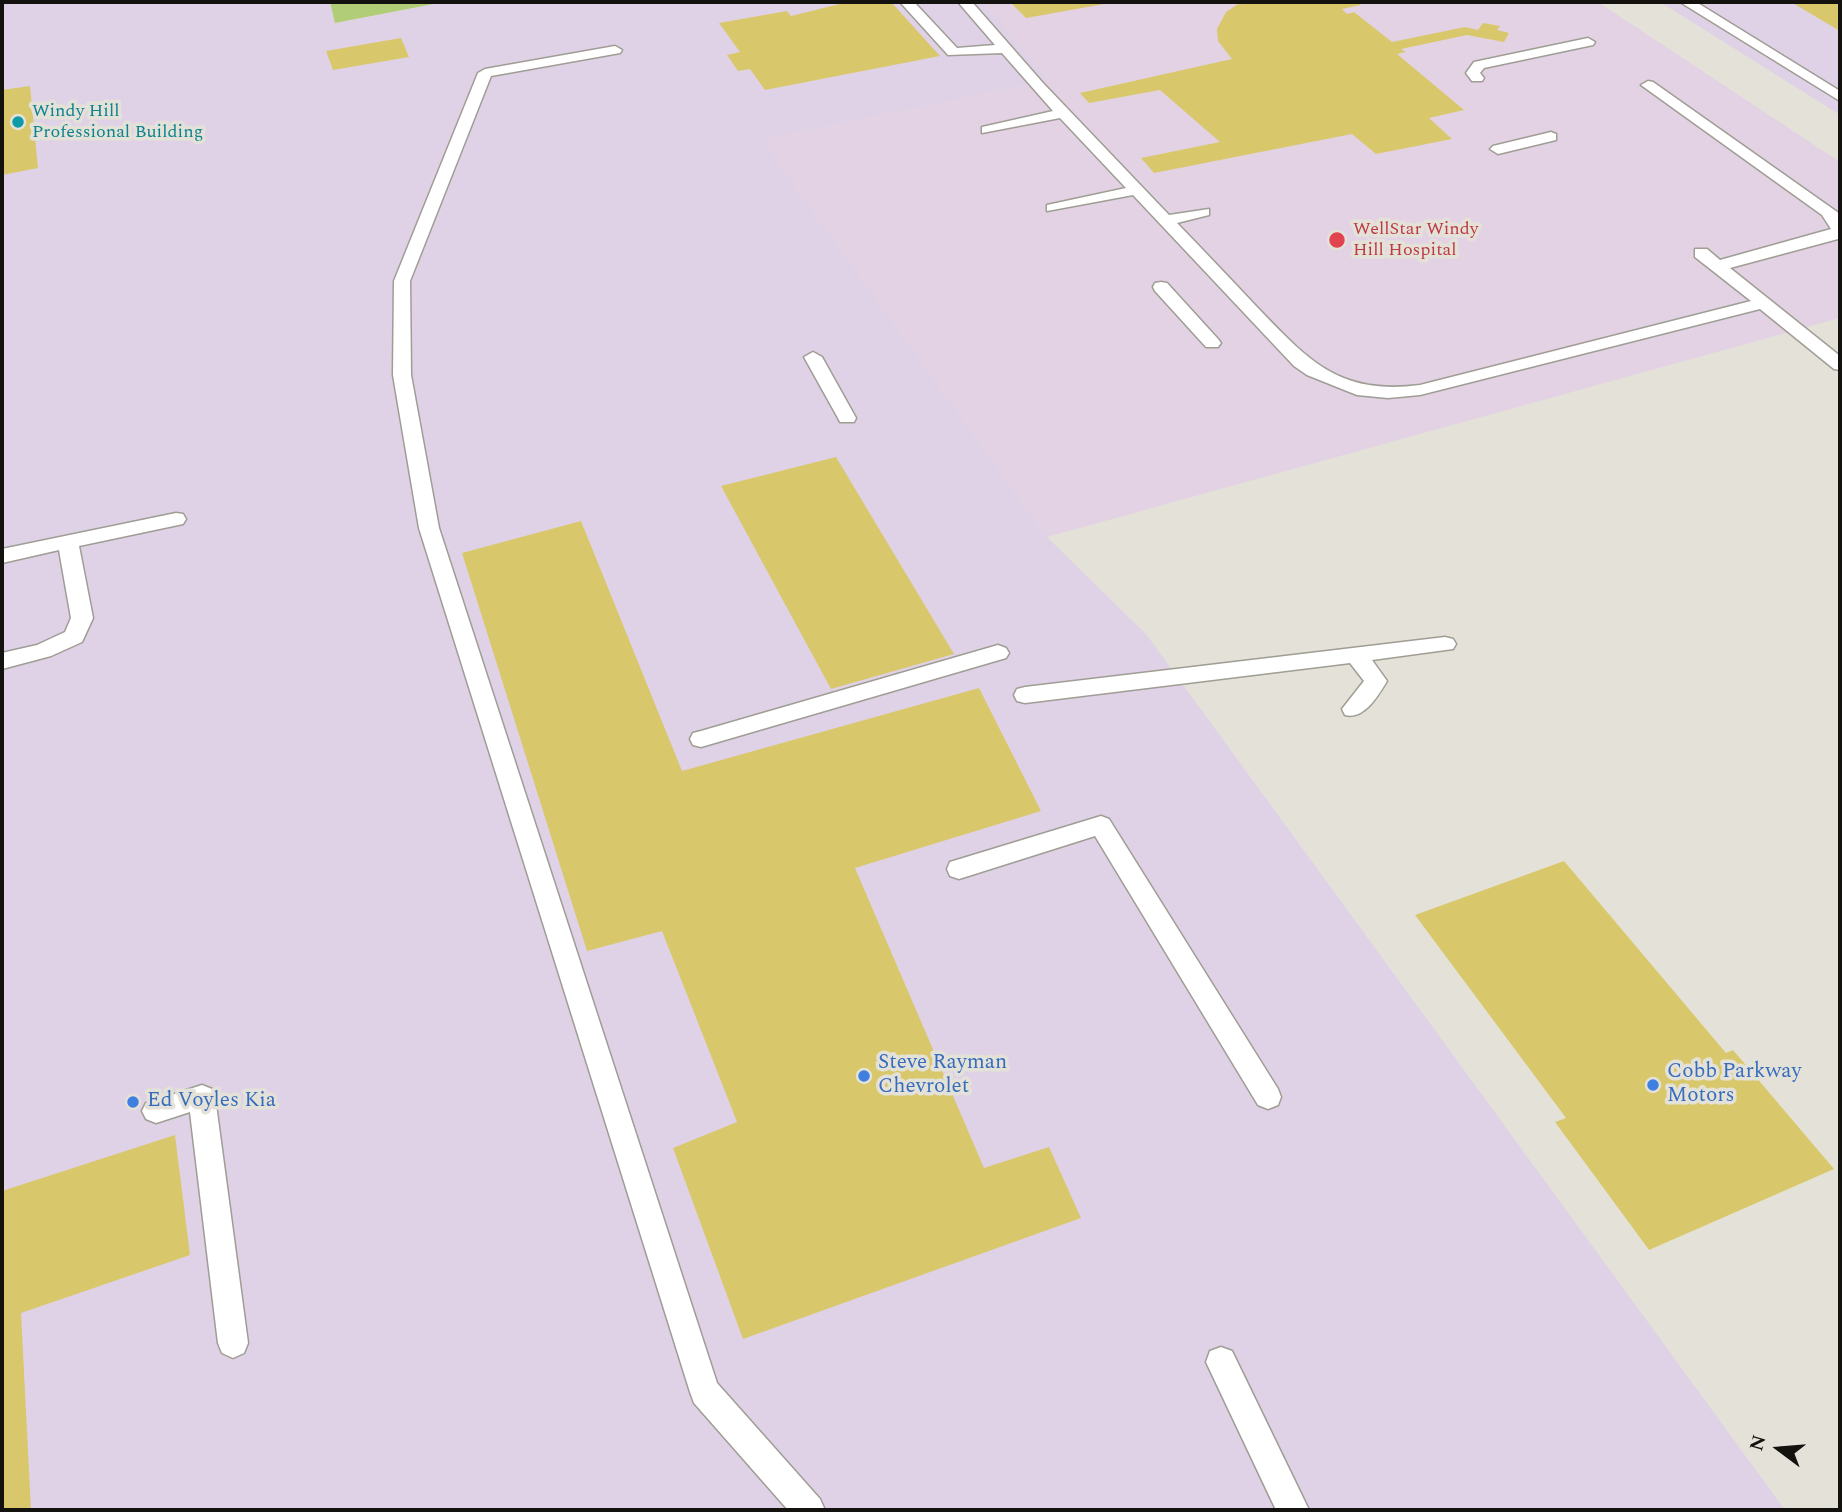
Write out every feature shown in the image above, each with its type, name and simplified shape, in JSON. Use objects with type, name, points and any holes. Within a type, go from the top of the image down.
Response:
[{"type":"lane","points":[[907,2],[953,52],[1035,54]]},
{"type":"lane","points":[[965,2],[1164,221],[1300,362],[1332,381],[1374,393],[1420,390],[1760,304]]},
{"type":"lane","points":[[1687,2],[1840,97]]},
{"type":"lane","points":[[1477,78],[1474,69],[1479,65],[1588,42]]},
{"type":"lane","points":[[615,50],[485,73],[401,281],[402,375],[429,528],[705,1392],[809,1510]]},
{"type":"lane","points":[[1648,85],[1828,212],[1840,224],[1840,231],[1832,236],[1717,266]]},
{"type":"lane","points":[[987,130],[1064,113]]},
{"type":"lane","points":[[1498,149],[1552,137]]},
{"type":"lane","points":[[1053,208],[1136,190]]},
{"type":"lane","points":[[1164,221],[1203,212]]},
{"type":"lane","points":[[1701,253],[1760,304],[1840,365]]},
{"type":"lane","points":[[1161,287],[1212,343]]},
{"type":"lane","points":[[813,358],[846,418]]},
{"type":"lane","points":[[2,556],[176,519]]},
{"type":"lane","points":[[2,661],[43,651],[74,637],[82,618],[68,543]]},
{"type":"lane","points":[[1025,695],[1445,644]]},
{"type":"lane","points":[[701,739],[998,653]]},
{"type":"lane","points":[[1353,709],[1376,681],[1354,653]]},
{"type":"lane","points":[[959,869],[1101,825],[1268,1097]]},
{"type":"lane","points":[[156,1111],[202,1097],[233,1343]]},
{"type":"lane","points":[[1221,1362],[1293,1510]]},
{"type":"shaded area","name":"Steve Rayman Chevrolet","points":[[2,2],[330,2],[336,23],[444,2],[983,2],[1049,80],[762,140],[1047,537],[1146,634],[1785,1510],[2,1510]]},
{"type":"shaded area","name":"WellStar Windy Hill Hospital","points":[[983,2],[1598,2],[1840,162],[1840,318],[1047,537],[761,140],[1048,80]]},
{"type":"shaded area","points":[[1660,2],[1840,2],[1840,115]]},
{"type":"green space","points":[[330,2],[444,2],[335,23]]},
{"type":"building","points":[[848,2],[891,2],[940,56],[765,90],[750,69],[738,71],[727,55],[740,52],[719,23],[787,11],[791,16]]},
{"type":"building","points":[[1010,2],[1110,2],[1110,3],[1026,18]]},
{"type":"building","points":[[1241,2],[1356,2],[1361,5],[1342,9],[1347,14],[1354,12],[1392,42],[1465,27],[1478,30],[1483,23],[1500,26],[1497,30],[1509,33],[1504,42],[1467,35],[1401,49],[1406,52],[1397,54],[1464,110],[1429,118],[1452,139],[1376,154],[1352,134],[1154,173],[1141,158],[1220,142],[1160,90],[1089,103],[1080,93],[1232,59],[1218,41],[1217,29],[1226,12]]},
{"type":"building","points":[[1791,2],[1840,2],[1840,31]]},
{"type":"building","points":[[401,38],[409,57],[333,70],[326,51]]},
{"type":"building","name":"Windy Hill Professional Building","points":[[30,86],[38,168],[2,175],[2,90]]},
{"type":"building","points":[[836,457],[954,654],[831,689],[721,486]]},
{"type":"building","points":[[581,521],[682,771],[979,688],[1041,811],[855,868],[984,1168],[1049,1147],[1081,1218],[743,1339],[673,1148],[737,1122],[662,931],[587,951],[462,553]]},
{"type":"building","name":"Cobb Parkway Motors","points":[[1564,861],[1726,1053],[1733,1050],[1834,1169],[1649,1250],[1555,1122],[1566,1118],[1415,915]]},
{"type":"building","points":[[175,1135],[190,1255],[21,1313],[31,1510],[2,1510],[2,1191]]},
{"type":"place","name":"Windy Hill Professional Building","points":[[18,122]]},
{"type":"place","name":"WellStar Windy Hill Hospital","points":[[1337,240]]},
{"type":"place","name":"Steve Rayman Chevrolet","points":[[864,1076]]},
{"type":"place","name":"Cobb Parkway Motors","points":[[1653,1085]]},
{"type":"place","name":"Ed Voyles Kia","points":[[133,1102]]}]
